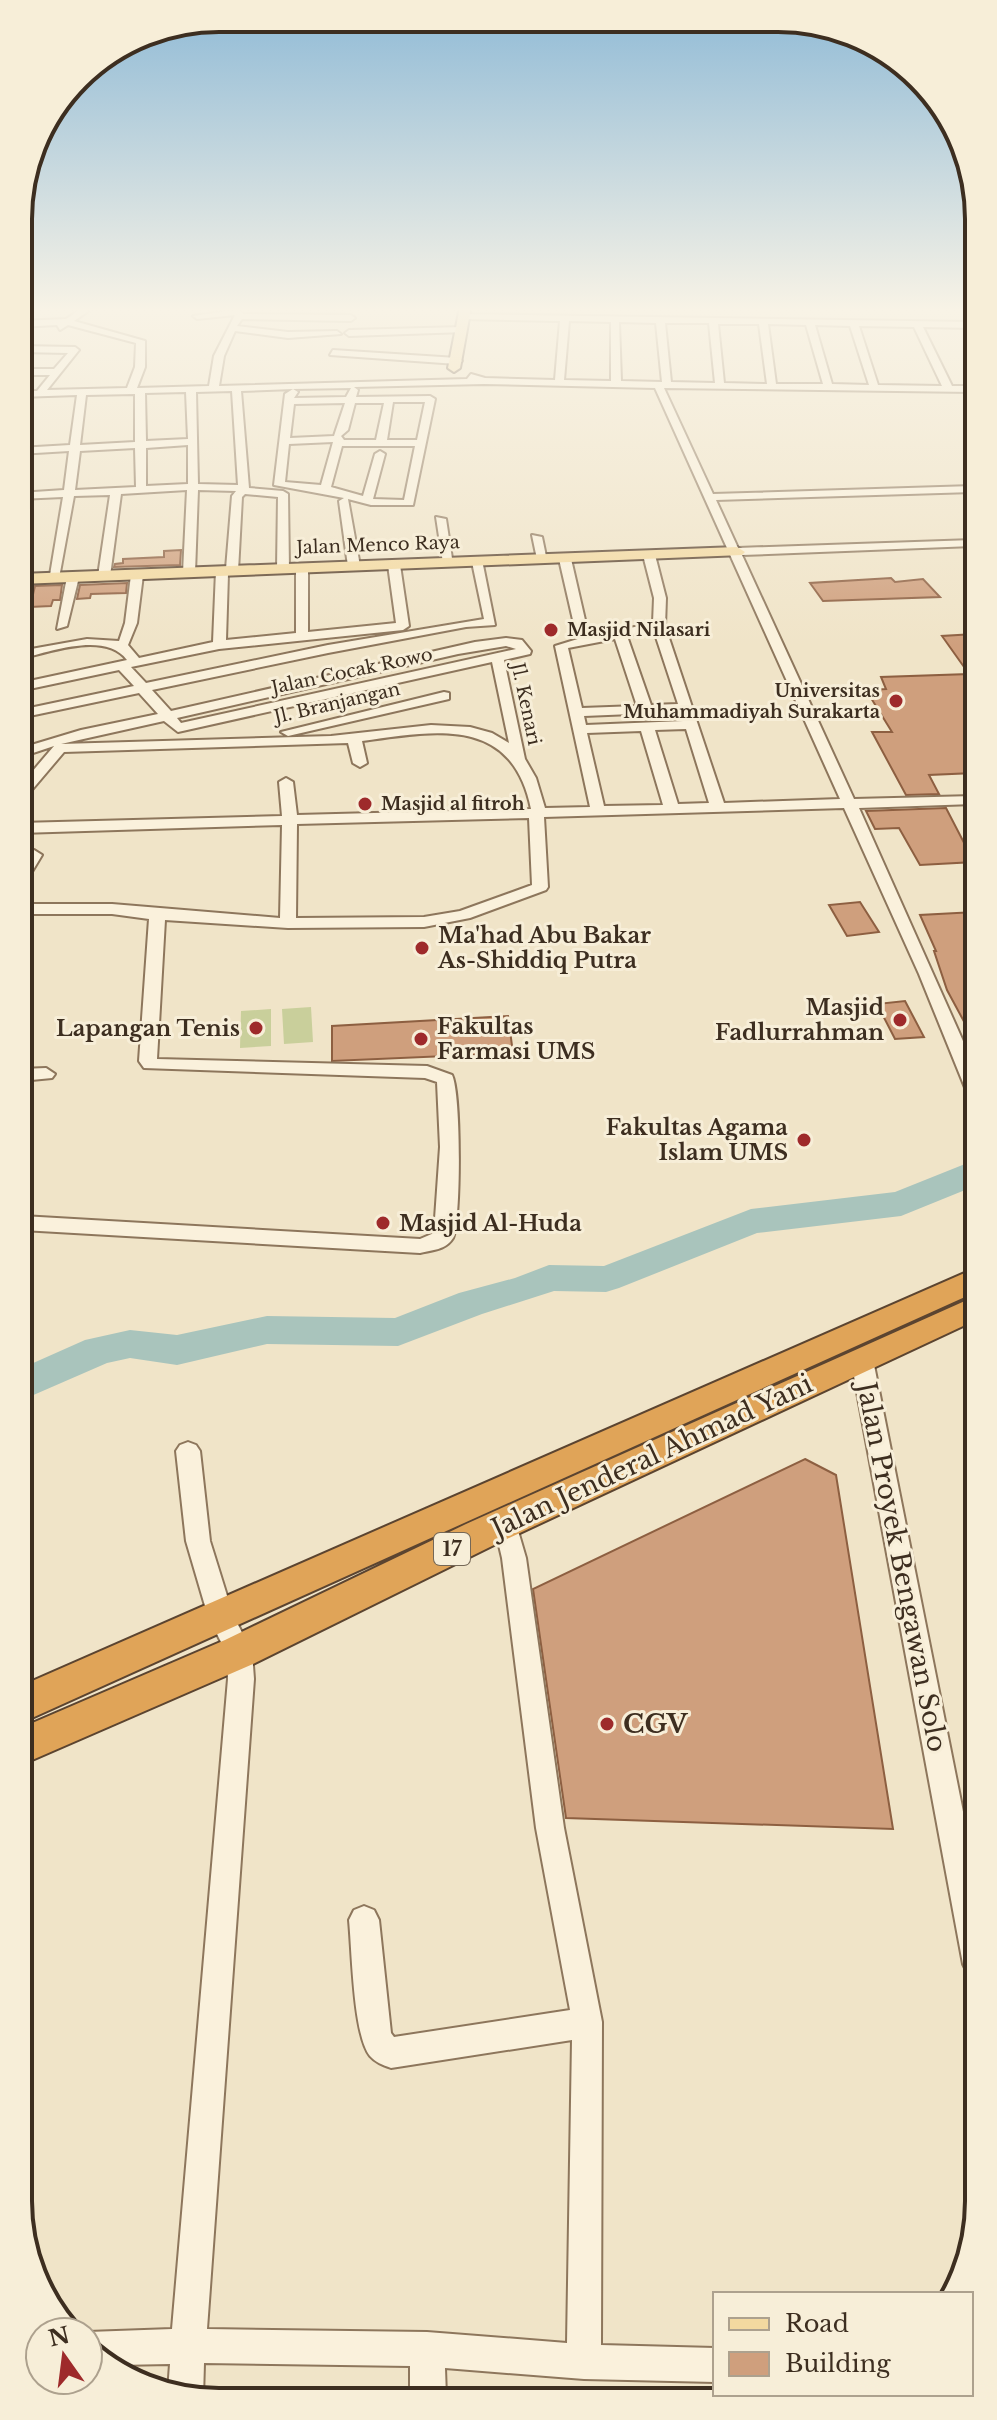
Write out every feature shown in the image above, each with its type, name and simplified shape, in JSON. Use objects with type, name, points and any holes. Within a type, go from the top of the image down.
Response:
[{"type":"highway","name":"Jalan Jenderal Ahmad Yani","points":[[32,1742],[239,1652],[482,1523],[965,1284]]},
{"type":"highway","name":"Jalan Jenderal Ahmad Yani","points":[[32,1700],[221,1616],[482,1523],[862,1360],[965,1312]]},
{"type":"main road","name":"Jalan Menco Raya","points":[[32,579],[737,552]]},
{"type":"street","points":[[53,578],[70,493],[79,420]]},
{"type":"street","points":[[139,420],[141,490]]},
{"type":"street","points":[[189,573],[192,420]]},
{"type":"street","points":[[32,495],[245,487],[239,420]]},
{"type":"street","points":[[288,420],[281,486],[325,489],[367,501],[409,503],[428,420]]},
{"type":"street","points":[[336,420],[338,442]]},
{"type":"street","points":[[325,489],[346,420]]},
{"type":"street","points":[[367,501],[385,420]]},
{"type":"street","points":[[677,420],[789,677],[927,974],[965,1066]]},
{"type":"street","points":[[285,441],[422,449]]},
{"type":"street","points":[[32,450],[193,442]]},
{"type":"street","points":[[711,497],[965,489]]},
{"type":"street","points":[[104,576],[116,491]]},
{"type":"street","points":[[219,645],[237,494],[243,491],[283,494],[283,569]]},
{"type":"street","points":[[344,501],[354,566]]},
{"type":"street","points":[[440,519],[449,563]]},
{"type":"street","points":[[536,537],[543,559]]},
{"type":"street","points":[[737,552],[965,543]]},
{"type":"street","points":[[649,555],[660,598],[659,626],[718,807]]},
{"type":"street","points":[[565,559],[579,620],[589,641]]},
{"type":"street","points":[[32,711],[451,626],[491,622],[478,562]]},
{"type":"street","points":[[32,684],[219,645],[302,634],[403,626],[394,565]]},
{"type":"street","points":[[302,568],[302,634]]},
{"type":"street","points":[[125,642],[131,623],[137,575]]},
{"type":"street","points":[[61,626],[73,577]]},
{"type":"street","points":[[32,748],[61,740],[173,722],[311,685],[499,644],[539,648],[659,626]]},
{"type":"street","points":[[620,634],[645,709]]},
{"type":"street","points":[[32,653],[78,644],[122,647],[143,688],[173,722]]},
{"type":"street","points":[[539,648],[577,712],[598,811]]},
{"type":"street","name":"Jalan Cocak Rowo","points":[[173,722],[322,695],[539,648]]},
{"type":"street","name":"Jl. Kenari","points":[[32,909],[112,909],[157,915],[288,923],[435,922],[534,891],[542,882],[533,787],[519,758],[497,657]]},
{"type":"street","points":[[438,670],[446,713]]},
{"type":"street","points":[[311,685],[322,695]]},
{"type":"street","points":[[577,712],[685,708]]},
{"type":"street","points":[[32,750],[354,738],[446,713],[504,745],[519,758]]},
{"type":"street","name":"Jl. Branjangan","points":[[237,744],[446,713]]},
{"type":"street","points":[[579,729],[693,725]]},
{"type":"street","points":[[647,727],[672,809]]},
{"type":"street","points":[[354,738],[360,763]]},
{"type":"street","points":[[32,781],[60,748]]},
{"type":"street","points":[[286,782],[290,822],[288,923]]},
{"type":"street","points":[[32,828],[965,800]]},
{"type":"street","points":[[32,1224],[420,1246],[438,1242],[444,1235],[450,1147],[446,1079],[427,1072],[150,1064],[157,915]]},
{"type":"street","points":[[32,1075],[46,1074]]},
{"type":"street","name":"Jalan Proyek Bengawan Solo","points":[[862,1360],[965,1896]]},
{"type":"street","points":[[186,2385],[241,1679],[239,1652],[221,1616],[198,1541],[188,1451]]},
{"type":"street","points":[[482,1523],[514,1558],[550,1828],[587,2022],[584,2362]]},
{"type":"street","points":[[364,1920],[376,2037],[382,2047],[391,2053],[587,2022]]},
{"type":"street","points":[[104,2349],[188,2346],[427,2349],[584,2362],[713,2365]]},
{"type":"street","points":[[427,2349],[428,2388]]},
{"type":"green space","name":"Lapangan Tenis","points":[[311,1007],[313,1042],[284,1044],[282,1009]]},
{"type":"green space","name":"Lapangan Tenis","points":[[271,1009],[271,1046],[240,1048],[241,1011]]},
{"type":"building","points":[[181,550],[180,565],[114,567],[123,563],[123,559],[164,557],[164,551]]},
{"type":"building","points":[[891,578],[895,582],[923,579],[940,597],[823,601],[810,583]]},
{"type":"building","points":[[127,583],[126,593],[91,594],[90,598],[77,599],[80,585]]},
{"type":"building","points":[[62,585],[60,600],[53,600],[51,606],[32,607],[35,586]]},
{"type":"building","points":[[965,635],[965,668],[942,636]]},
{"type":"building","points":[[965,674],[965,773],[929,775],[939,794],[906,795],[872,732],[892,732],[866,690],[886,689],[881,677]]},
{"type":"building","points":[[946,808],[965,845],[965,862],[920,865],[899,828],[875,829],[866,811]]},
{"type":"building","points":[[860,902],[879,932],[847,936],[829,905]]},
{"type":"building","points":[[965,913],[965,1023],[947,990],[936,951],[920,915]]},
{"type":"building","name":"Masjid Fadlurrahman","points":[[905,1001],[924,1037],[895,1039],[877,1004]]},
{"type":"building","name":"Fakultas Farmasi UMS","points":[[508,1016],[513,1053],[332,1061],[332,1026]]},
{"type":"building","points":[[805,1459],[836,1475],[893,1829],[566,1818],[533,1589]]},
{"type":"waterway","points":[[32,1380],[99,1350],[130,1344],[177,1350],[267,1330],[398,1332],[472,1303],[526,1289],[549,1278],[606,1279],[650,1264],[751,1221],[901,1204],[965,1176]]},
{"type":"place","name":"Masjid Nilasari","points":[[551,630]]},
{"type":"place","name":"Universitas Muhammadiyah Surakarta","points":[[896,701]]},
{"type":"place","name":"Masjid al fitroh","points":[[365,804]]},
{"type":"place","name":"Ma'had Abu Bakar As-Shiddiq Putra","points":[[422,948]]},
{"type":"place","name":"Masjid Fadlurrahman","points":[[900,1020]]},
{"type":"place","name":"Lapangan Tenis","points":[[256,1028]]},
{"type":"place","name":"Fakultas Farmasi UMS","points":[[421,1039]]},
{"type":"place","name":"Fakultas Agama Islam UMS","points":[[804,1140]]},
{"type":"place","name":"Masjid Al-Huda","points":[[383,1223]]},
{"type":"place","name":"CGV","points":[[607,1724]]}]
